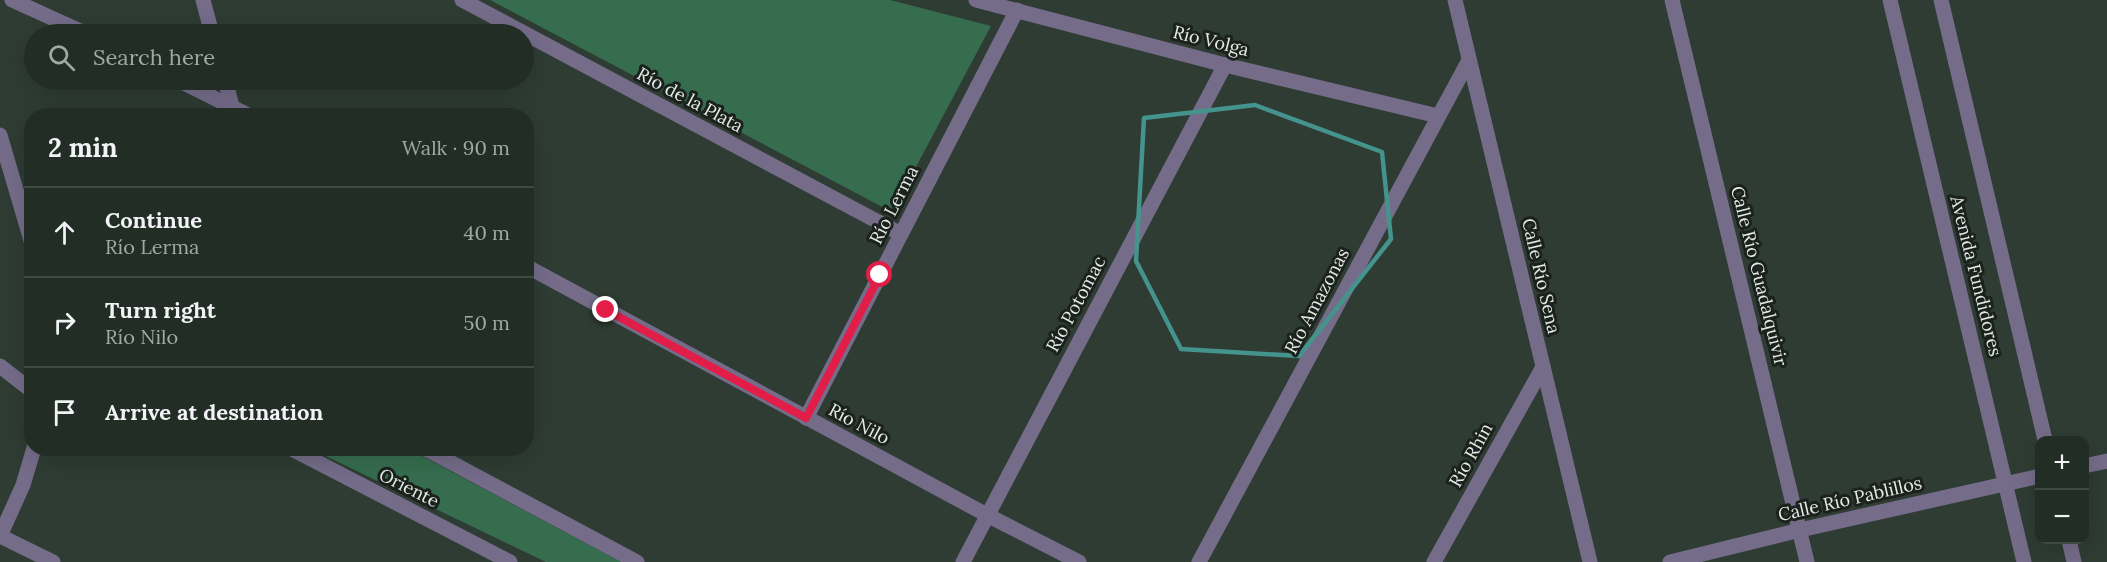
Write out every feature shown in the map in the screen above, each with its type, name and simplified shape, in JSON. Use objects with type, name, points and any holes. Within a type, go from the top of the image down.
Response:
[{"type":"street","points":[[12,0],[65,24]]},
{"type":"street","points":[[203,0],[209,24]]},
{"type":"street","name":"Río de la Plata","points":[[462,0],[507,24]]},
{"type":"street","name":"Río Volga","points":[[976,0],[1225,65],[1438,116]]},
{"type":"street","name":"Calle Río Sena","points":[[1455,0],[1590,562]]},
{"type":"street","name":"Calle Río Guadalquivir","points":[[1672,0],[1807,562]]},
{"type":"street","name":"Avenida Fundidores","points":[[1890,0],[2024,562]]},
{"type":"street","name":"Avenida Fundidores","points":[[1941,0],[2044,436]]},
{"type":"street","name":"Río Lerma","points":[[806,418],[1017,10]]},
{"type":"street","name":"Río de la Plata","points":[[534,38],[901,234]]},
{"type":"street","name":"Río Amazonas","points":[[1199,562],[1469,60]]},
{"type":"street","name":"Río Potomac","points":[[963,562],[1225,65]]},
{"type":"street","points":[[199,90],[236,108]]},
{"type":"street","points":[[228,90],[232,106]]},
{"type":"street","points":[[0,135],[24,217]]},
{"type":"street","name":"Río Nilo","points":[[534,270],[987,515],[1079,562]]},
{"type":"street","points":[[0,366],[24,385]]},
{"type":"street","name":"Río Rhin","points":[[1434,562],[1543,367]]},
{"type":"street","points":[[32,456],[23,485],[0,536],[53,562]]},
{"type":"street","name":"Oriente","points":[[305,456],[510,562]]},
{"type":"street","points":[[439,456],[637,562]]},
{"type":"street","points":[[2089,465],[2107,461]]},
{"type":"street","name":"Calle Río Pablillos","points":[[1670,562],[2035,477]]},
{"type":"street","points":[[2070,544],[2074,562]]},
{"type":"highlighted area","points":[[1255,105],[1382,152],[1391,239],[1299,356],[1181,349],[1136,261],[1144,118]]},
{"type":"green space","points":[[490,0],[890,0],[991,26],[892,212]]},
{"type":"green space","points":[[326,456],[422,456],[621,562],[546,562]]},
{"type":"route","points":[[606,310],[806,418],[880,275]]}]
